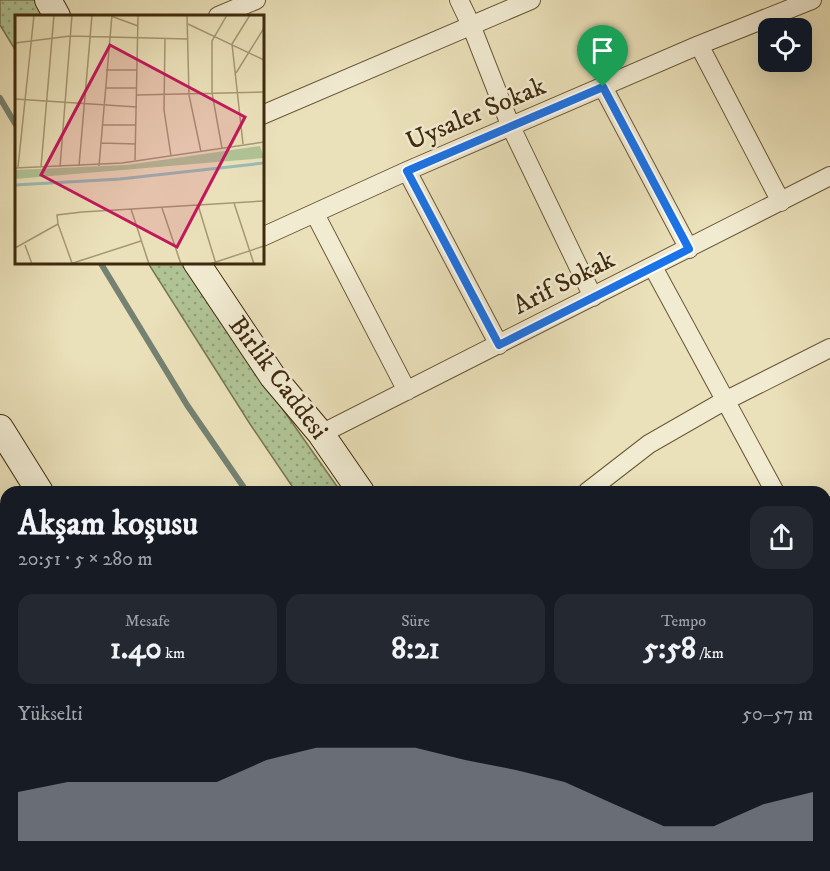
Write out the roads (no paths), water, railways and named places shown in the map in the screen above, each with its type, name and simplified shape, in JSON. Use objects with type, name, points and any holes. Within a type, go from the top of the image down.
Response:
[{"type":"street","points":[[48,0],[56,15]]},
{"type":"street","points":[[220,15],[256,0]]},
{"type":"street","points":[[459,0],[511,127],[593,297]]},
{"type":"street","points":[[264,114],[531,0]]},
{"type":"street","name":"Uysaler Sokak","points":[[264,236],[407,171],[699,45],[812,0]]},
{"type":"street","points":[[699,45],[781,202]]},
{"type":"street","points":[[603,87],[689,249]]},
{"type":"street","points":[[407,171],[499,345]]},
{"type":"street","name":"Arif Sokak","points":[[321,434],[830,177]]},
{"type":"street","points":[[315,214],[407,392]]},
{"type":"street","name":"Birlik Caddesi","points":[[200,264],[273,377],[321,434],[357,486]]},
{"type":"street","points":[[653,267],[772,486]]},
{"type":"street","points":[[595,486],[649,444],[726,401],[830,348]]},
{"type":"street","points":[[0,428],[36,486]]},
{"type":"waterway","points":[[0,98],[15,123]]},
{"type":"waterway","points":[[101,264],[187,405],[243,486]]}]
